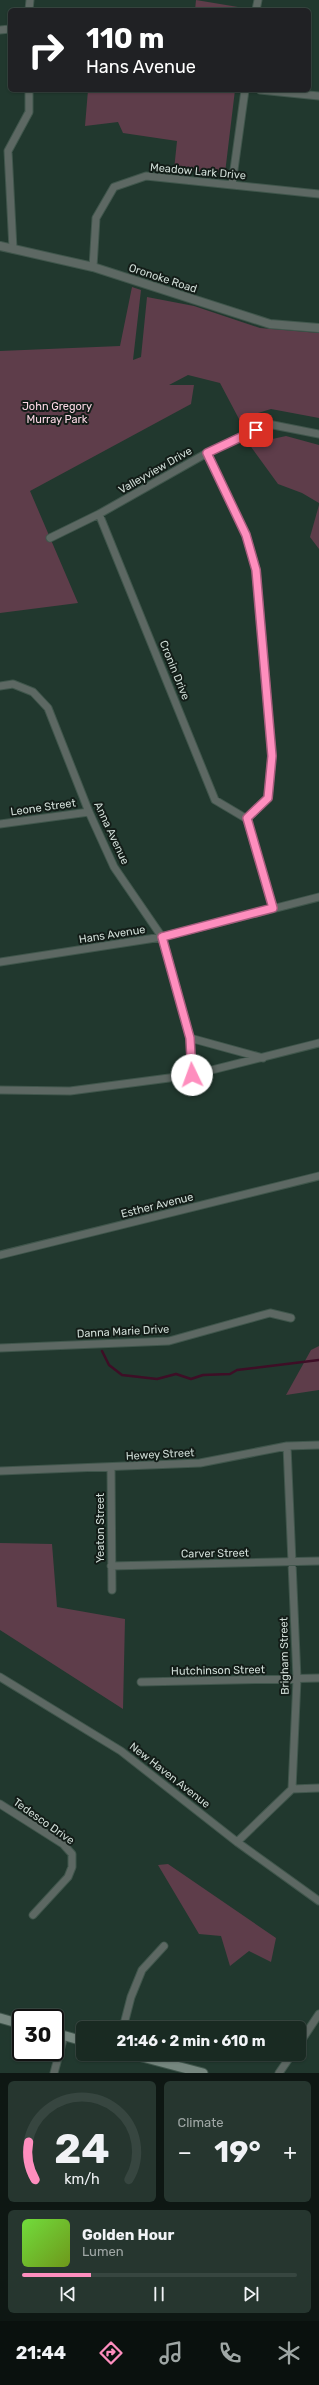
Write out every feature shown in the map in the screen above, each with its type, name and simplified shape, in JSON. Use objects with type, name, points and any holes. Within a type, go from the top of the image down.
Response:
[{"type":"main road","points":[[0,2018],[12,2021]]},
{"type":"main road","points":[[64,2036],[76,2039]]},
{"type":"main road","points":[[154,2061],[182,2070],[203,2073]]},
{"type":"street","points":[[13,249],[8,151],[29,112],[29,92]]},
{"type":"street","points":[[232,184],[245,92]]},
{"type":"street","points":[[280,92],[319,96]]},
{"type":"street","name":"Meadow Lark Drive","points":[[93,267],[96,218],[114,187],[146,176],[319,194]]},
{"type":"street","name":"Oronoke Road","points":[[0,246],[93,267],[270,324],[319,328]]},
{"type":"street","name":"Valleyview Drive","points":[[50,538],[99,514],[207,453],[268,424],[319,434]]},
{"type":"street","points":[[207,453],[246,535],[256,570],[272,756],[268,798],[247,818],[273,908]]},
{"type":"street","name":"Cronin Drive","points":[[99,514],[215,800],[247,818]]},
{"type":"street","name":"Anna Avenue","points":[[0,686],[13,684],[33,692],[48,708],[89,812],[114,867],[162,937],[190,1038],[192,1075]]},
{"type":"street","name":"Leone Street","points":[[0,824],[89,812]]},
{"type":"street","name":"Hans Avenue","points":[[0,962],[162,937],[319,897]]},
{"type":"street","points":[[190,1038],[263,1058]]},
{"type":"street","points":[[0,1090],[70,1091],[192,1075],[319,1043]]},
{"type":"street","name":"Esther Avenue","points":[[0,1255],[319,1176]]},
{"type":"street","name":"Danna Marie Drive","points":[[0,1348],[169,1341],[270,1313],[291,1318]]},
{"type":"street","name":"Hewey Street","points":[[0,1471],[200,1463],[287,1446],[319,1445]]},
{"type":"street","name":"Brigham Street","points":[[287,1446],[297,1679],[292,1789]]},
{"type":"street","name":"Yeaton Street","points":[[111,1467],[112,1590]]},
{"type":"street","name":"Carver Street","points":[[112,1566],[319,1561]]},
{"type":"street","name":"New Haven Avenue","points":[[0,1677],[121,1751],[237,1842],[319,1901]]},
{"type":"street","name":"Hutchinson Street","points":[[141,1682],[319,1678]]},
{"type":"street","points":[[237,1842],[292,1789],[319,1788]]},
{"type":"street","name":"Tedesco Drive","points":[[0,1804],[63,1844],[72,1854],[72,1867],[68,1877],[34,1915]]},
{"type":"street","points":[[126,2021],[131,1997],[142,1970],[164,1946]]},
{"type":"street","points":[[306,2034],[319,2014]]},
{"type":"street","points":[[54,2073],[57,2061]]},
{"type":"street","points":[[279,2073],[287,2061]]},
{"type":"green space","points":[[196,0],[244,8],[195,8]]},
{"type":"green space","points":[[88,92],[235,92],[225,173],[174,170],[177,141],[123,133],[118,122],[85,126]]},
{"type":"green space","name":"John Gregory Murray Park","points":[[132,287],[141,290],[133,360],[141,357],[147,297],[194,306],[260,328],[319,333],[319,418],[271,409],[239,419],[220,383],[188,375],[169,385],[194,385],[191,404],[30,491],[78,603],[0,613],[0,351],[120,346]]},
{"type":"green space","points":[[286,436],[319,445],[319,503],[302,493],[278,484],[249,444]]},
{"type":"green space","points":[[319,505],[319,549],[310,537]]},
{"type":"green space","points":[[319,1346],[319,1390],[286,1395],[311,1350]]},
{"type":"green space","points":[[0,1543],[52,1544],[57,1607],[125,1619],[123,1709],[0,1630]]},
{"type":"green space","points":[[168,1864],[276,1938],[271,1962],[249,1951],[230,1966],[221,1936],[199,1934],[158,1865]]},
{"type":"waterway","points":[[102,1351],[109,1365],[122,1375],[157,1379],[176,1374],[191,1379],[203,1375],[230,1374],[237,1370],[319,1360]]},
{"type":"route","points":[[192,1075],[190,1038],[162,937],[273,908],[247,818],[268,798],[272,756],[256,570],[246,535],[207,453],[256,430]]}]
